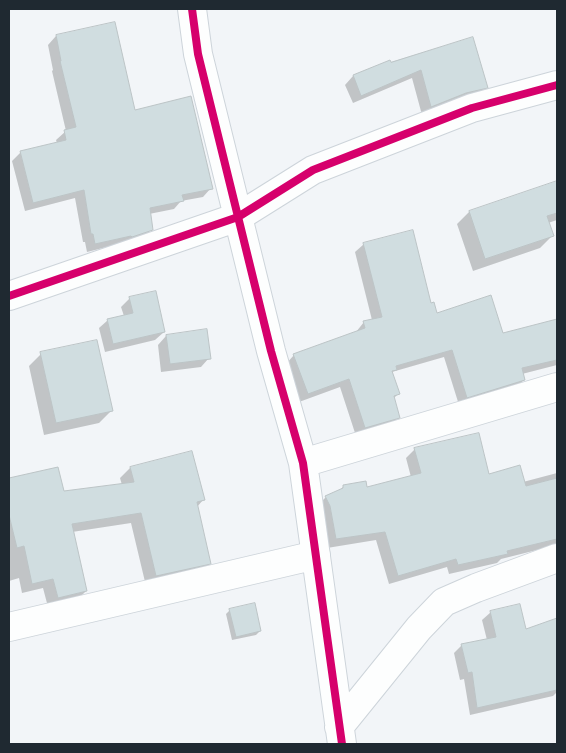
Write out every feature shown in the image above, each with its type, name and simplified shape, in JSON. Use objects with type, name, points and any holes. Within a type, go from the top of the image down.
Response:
[{"type":"street","points":[[192,9],[198,54],[271,351],[303,463],[341,735]]},
{"type":"street","points":[[9,296],[238,217],[313,170],[472,108],[557,85]]},
{"type":"street","points":[[303,463],[557,387]]},
{"type":"street","points":[[9,628],[316,555]]},
{"type":"street","points":[[341,735],[407,642],[444,602],[557,558]]},
{"type":"building","points":[[115,22],[135,110],[191,96],[213,189],[182,195],[184,201],[150,208],[153,230],[132,237],[95,244],[93,234],[91,234],[84,190],[33,203],[20,151],[66,140],[64,130],[76,127],[60,61],[56,35]]},
{"type":"building","points":[[473,37],[488,88],[466,93],[431,107],[421,70],[361,96],[353,75],[390,60],[391,62]]},
{"type":"building","points":[[557,181],[557,213],[547,216],[554,236],[485,259],[469,211]]},
{"type":"building","points":[[413,230],[431,303],[434,302],[437,313],[491,295],[503,333],[557,319],[557,360],[522,368],[525,380],[467,398],[452,350],[396,366],[397,370],[392,371],[400,394],[394,396],[400,418],[365,428],[349,379],[308,394],[293,354],[365,328],[363,321],[382,317],[363,243]]},
{"type":"building","points":[[156,291],[165,332],[113,344],[107,319],[133,313],[129,297]]},
{"type":"building","points":[[207,329],[211,359],[170,364],[166,335]]},
{"type":"building","points":[[97,340],[113,411],[56,423],[40,352]]},
{"type":"building","points":[[479,433],[489,474],[520,465],[526,486],[557,478],[557,539],[507,551],[508,554],[458,565],[456,559],[398,576],[385,532],[336,539],[330,506],[325,496],[343,488],[343,485],[366,481],[367,487],[421,473],[414,448]]},
{"type":"building","points":[[192,451],[205,500],[197,502],[211,564],[156,576],[141,513],[72,524],[87,591],[58,598],[53,579],[32,584],[24,546],[17,548],[9,515],[9,478],[58,467],[64,491],[134,482],[130,467]]},
{"type":"building","points":[[255,603],[261,631],[236,637],[229,609]]},
{"type":"building","points":[[520,604],[526,629],[557,618],[557,690],[477,708],[472,672],[468,673],[461,644],[496,637],[490,611]]},
{"type":"cycle path","points":[[192,9],[198,54],[271,351],[303,463],[342,744]]},
{"type":"cycle path","points":[[9,296],[238,217],[313,170],[472,108],[557,85]]}]
